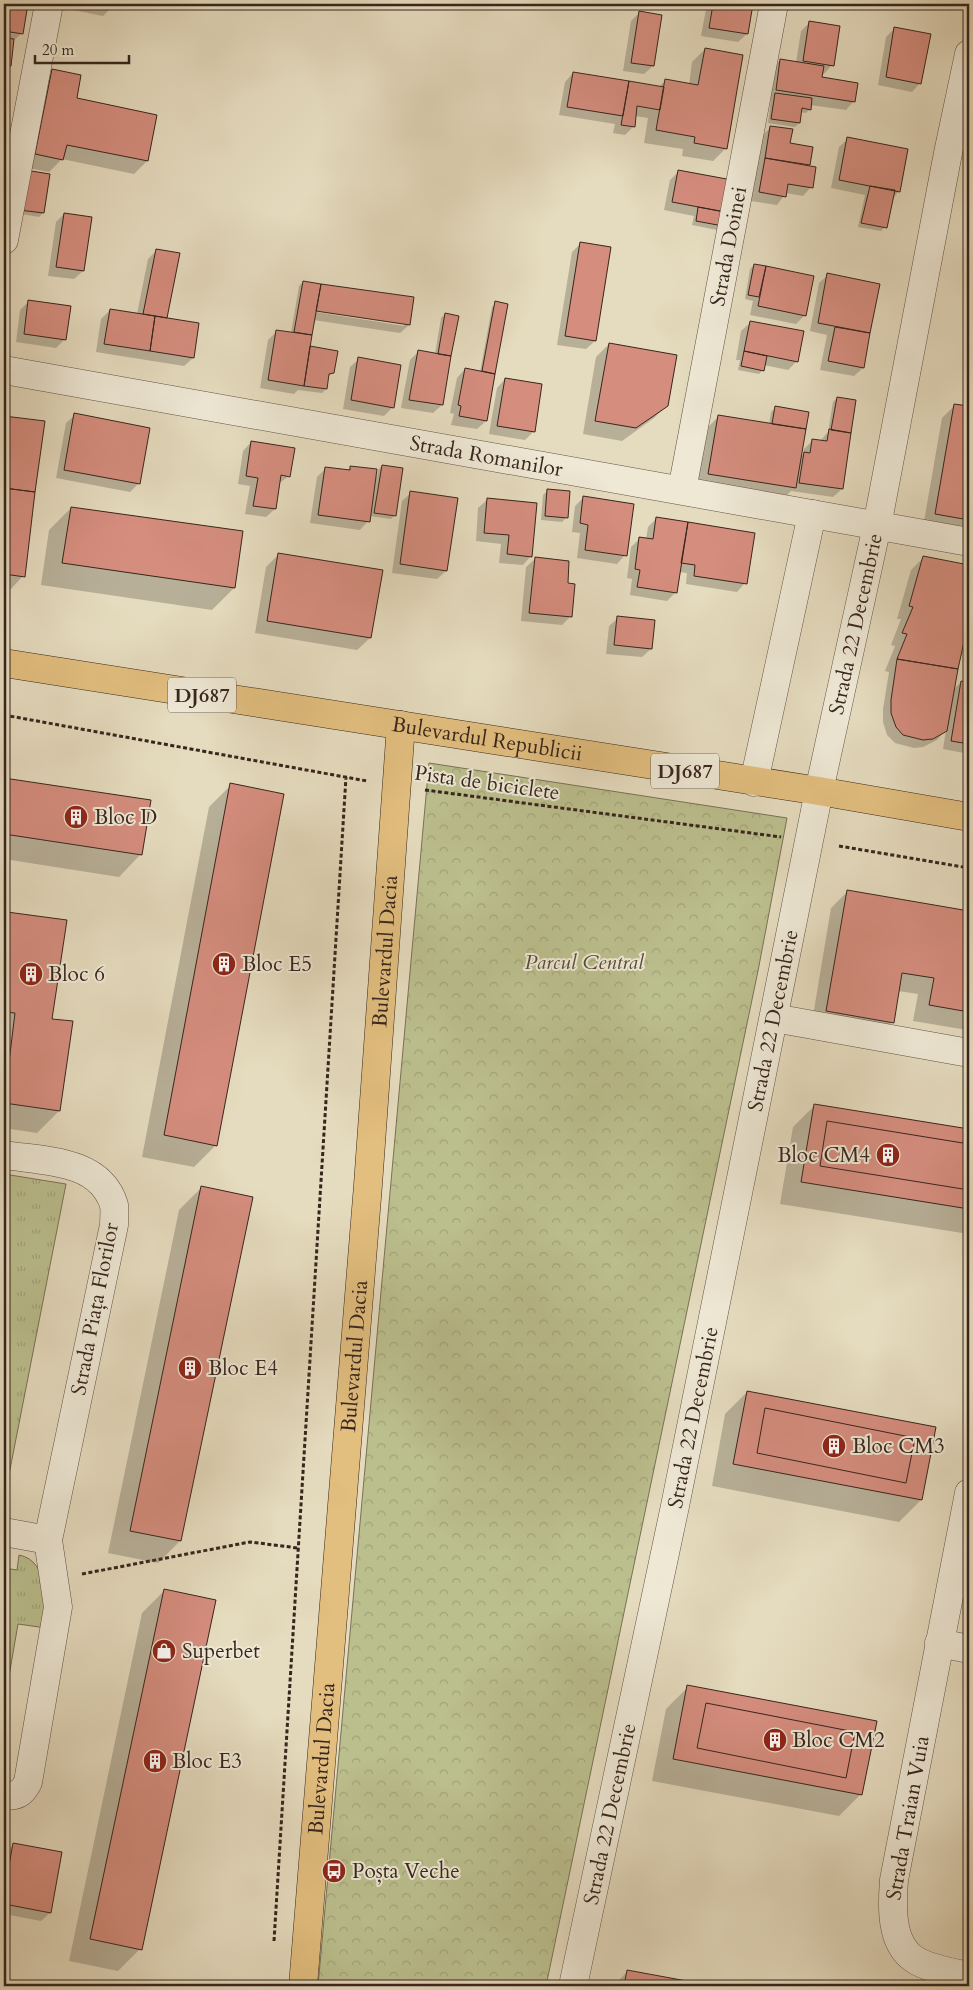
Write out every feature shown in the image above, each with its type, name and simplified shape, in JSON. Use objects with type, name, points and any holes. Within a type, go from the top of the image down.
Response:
[{"type":"main road","name":"Bulevardul Republicii","points":[[4,664],[401,725],[969,816]]},
{"type":"main road","name":"Bulevardul Dacia","points":[[303,1986],[368,1185],[395,786],[401,725]]},
{"type":"street","points":[[4,240],[49,4]]},
{"type":"street","name":"Strada Doinei","points":[[682,490],[774,4]]},
{"type":"street","name":"Strada 22 Decembrie","points":[[573,1986],[675,1506],[819,791],[877,526],[948,153],[969,54]]},
{"type":"street","name":"Strada Romanilor","points":[[4,370],[969,542]]},
{"type":"street","points":[[754,782],[812,514]]},
{"type":"street","points":[[774,1018],[969,1053]]},
{"type":"street","name":"Strada Piața Florilor","points":[[4,1155],[76,1166],[92,1175],[105,1187],[114,1207],[114,1225],[48,1540],[58,1607],[28,1782],[23,1792],[15,1796],[4,1796]]},
{"type":"street","name":"Strada Traian Vuia","points":[[953,1978],[914,1960],[900,1944],[892,1910],[894,1880],[969,1493]]},
{"type":"street","points":[[4,1532],[48,1540]]},
{"type":"street","points":[[939,1643],[969,1649]]},
{"type":"path","name":"Pista de biciclete","points":[[4,715],[395,786],[809,841],[969,868]]},
{"type":"path","points":[[274,1946],[346,778]]},
{"type":"path","points":[[54,1580],[250,1542],[298,1548]]},
{"type":"green space","name":"Parcul Central","points":[[429,763],[787,818],[758,971],[546,1986],[318,1986]]},
{"type":"green space","points":[[4,1174],[66,1184],[4,1500]]},
{"type":"green space","points":[[19,1555],[29,1559],[41,1574],[44,1585],[46,1628],[18,1624],[4,1705],[4,1568],[17,1570]]},
{"type":"building","points":[[4,4],[28,4],[23,34],[4,31]]},
{"type":"building","points":[[91,4],[114,4],[113,8]]},
{"type":"building","points":[[713,4],[753,4],[748,34],[709,28]]},
{"type":"building","points":[[639,11],[662,15],[654,66],[631,63]]},
{"type":"building","points":[[809,21],[840,26],[834,66],[803,61]]},
{"type":"building","points":[[894,27],[931,34],[921,84],[886,77]]},
{"type":"building","points":[[4,38],[14,39],[11,66],[4,65]]},
{"type":"building","points":[[705,48],[743,55],[727,149],[694,143],[695,137],[656,130],[665,79],[698,85]]},
{"type":"building","points":[[780,59],[824,66],[822,77],[858,83],[855,102],[776,90]]},
{"type":"building","points":[[52,69],[81,75],[77,98],[157,115],[148,161],[67,145],[63,160],[35,154]]},
{"type":"building","points":[[573,72],[629,81],[623,116],[567,107]]},
{"type":"building","points":[[629,81],[664,87],[660,110],[637,106],[635,127],[621,125]]},
{"type":"building","points":[[775,93],[812,98],[811,110],[802,108],[800,123],[771,119]]},
{"type":"building","points":[[770,126],[793,129],[790,143],[813,147],[810,165],[765,158]]},
{"type":"building","points":[[847,137],[908,149],[900,192],[839,180]]},
{"type":"building","points":[[765,158],[816,167],[813,188],[788,184],[786,197],[759,192]]},
{"type":"building","points":[[25,170],[50,174],[44,213],[19,210]]},
{"type":"building","points":[[678,170],[732,180],[725,212],[672,202]]},
{"type":"building","points":[[870,186],[895,190],[887,228],[861,223]]},
{"type":"building","points":[[698,207],[725,212],[723,226],[696,221]]},
{"type":"building","points":[[64,213],[92,217],[84,271],[56,267]]},
{"type":"building","points":[[580,242],[611,247],[596,341],[565,336]]},
{"type":"building","points":[[156,249],[180,253],[167,318],[143,314]]},
{"type":"building","points":[[754,264],[766,266],[759,297],[748,295]]},
{"type":"building","points":[[766,266],[814,276],[806,316],[758,306]]},
{"type":"building","points":[[827,273],[880,284],[870,333],[818,323]]},
{"type":"building","points":[[303,281],[321,284],[312,335],[294,332]]},
{"type":"building","points":[[321,284],[414,297],[410,325],[316,311]]},
{"type":"building","points":[[28,300],[71,306],[66,340],[24,334]]},
{"type":"building","points":[[495,301],[508,304],[495,374],[482,371]]},
{"type":"building","points":[[110,309],[155,316],[150,351],[104,344]]},
{"type":"building","points":[[445,313],[459,316],[451,356],[438,354]]},
{"type":"building","points":[[155,316],[199,323],[194,358],[150,351]]},
{"type":"building","points":[[750,321],[804,331],[798,362],[744,351]]},
{"type":"building","points":[[835,327],[870,333],[864,368],[828,361]]},
{"type":"building","points":[[276,330],[312,335],[304,386],[268,380]]},
{"type":"building","points":[[609,343],[677,355],[668,406],[636,428],[595,421]]},
{"type":"building","points":[[310,346],[338,351],[334,373],[329,374],[327,389],[304,386]]},
{"type":"building","points":[[418,350],[451,356],[443,405],[409,400]]},
{"type":"building","points":[[744,351],[767,356],[764,371],[741,366]]},
{"type":"building","points":[[358,357],[401,365],[394,408],[351,400]]},
{"type":"building","points":[[465,368],[495,374],[487,421],[459,416],[461,406],[458,405]]},
{"type":"building","points":[[505,378],[542,384],[535,432],[497,426]]},
{"type":"building","points":[[837,397],[856,400],[851,433],[831,430]]},
{"type":"building","points":[[954,404],[969,406],[969,520],[935,514]]},
{"type":"building","points":[[775,406],[809,412],[806,429],[772,424]]},
{"type":"building","points":[[74,413],[150,428],[140,484],[64,470]]},
{"type":"building","points":[[718,415],[806,429],[796,488],[708,474]]},
{"type":"building","points":[[4,416],[45,421],[35,492],[4,488]]},
{"type":"building","points":[[829,429],[851,433],[843,489],[799,483],[804,452],[810,453],[812,439],[827,441]]},
{"type":"building","points":[[251,441],[295,448],[290,477],[281,475],[276,509],[253,506],[258,478],[246,476]]},
{"type":"building","points":[[382,465],[403,468],[396,516],[374,513]]},
{"type":"building","points":[[350,466],[377,469],[370,522],[318,515],[325,467],[350,470]]},
{"type":"building","points":[[4,488],[35,492],[25,577],[4,574]]},
{"type":"building","points":[[547,489],[570,491],[568,518],[545,516]]},
{"type":"building","points":[[410,491],[458,498],[447,571],[400,564]]},
{"type":"building","points":[[583,496],[634,504],[627,556],[585,550],[588,525],[580,523]]},
{"type":"building","points":[[487,498],[537,503],[532,557],[507,554],[509,535],[484,533]]},
{"type":"building","points":[[71,507],[243,531],[235,588],[62,563]]},
{"type":"building","points":[[656,517],[688,522],[677,593],[637,587],[640,570],[635,569],[639,537],[653,539]]},
{"type":"building","points":[[688,522],[755,533],[747,584],[694,576],[695,565],[681,563]]},
{"type":"building","points":[[278,553],[383,570],[371,638],[267,621]]},
{"type":"building","points":[[923,556],[969,565],[969,619],[958,669],[897,659],[907,634],[902,633],[913,607],[909,606]]},
{"type":"building","points":[[535,557],[569,561],[568,583],[575,584],[572,617],[529,613]]},
{"type":"building","points":[[617,616],[655,620],[652,649],[614,645]]},
{"type":"building","points":[[897,659],[958,669],[947,731],[933,739],[923,740],[903,735],[896,727],[891,713],[891,700]]},
{"type":"building","points":[[961,681],[969,683],[969,744],[951,741]]},
{"type":"building","name":"Bloc D","points":[[4,778],[151,800],[142,855],[4,834]]},
{"type":"building","name":"Bloc E5","points":[[230,783],[284,794],[217,1146],[164,1135]]},
{"type":"building","points":[[847,890],[969,911],[969,1012],[929,1005],[934,978],[902,973],[894,1023],[826,1011]]},
{"type":"building","name":"Bloc 6","points":[[7,912],[67,920],[52,1019],[73,1021],[60,1111],[4,1103],[15,1013],[4,1012],[4,937]]},
{"type":"building","name":"Bloc CM4","points":[[814,1104],[969,1129],[969,1209],[801,1182]]},
{"type":"building","points":[[827,1121],[969,1144],[969,1190],[820,1166]]},
{"type":"building","name":"Bloc E4","points":[[201,1186],[253,1197],[181,1541],[130,1531]]},
{"type":"building","name":"Bloc CM3","points":[[747,1391],[936,1427],[922,1500],[733,1464]]},
{"type":"building","points":[[765,1408],[915,1438],[906,1483],[757,1453]]},
{"type":"building","name":"Bloc E3","points":[[164,1589],[216,1600],[142,1950],[90,1939]]},
{"type":"building","name":"Bloc CM2","points":[[687,1685],[877,1721],[862,1795],[673,1759]]},
{"type":"building","points":[[706,1703],[855,1732],[846,1778],[697,1748]]},
{"type":"building","points":[[13,1843],[62,1852],[51,1913],[4,1904]]},
{"type":"building","points":[[627,1970],[714,1986],[624,1986]]},
{"type":"place","name":"Bloc D","points":[[76,817]]},
{"type":"place","name":"Bloc E5","points":[[224,964]]},
{"type":"place","name":"Bloc 6","points":[[31,974]]},
{"type":"place","name":"Bloc CM4","points":[[888,1155]]},
{"type":"place","name":"Bloc E4","points":[[190,1368]]},
{"type":"place","name":"Bloc CM3","points":[[834,1446]]},
{"type":"place","name":"Superbet","points":[[164,1651]]},
{"type":"place","name":"Bloc CM2","points":[[775,1740]]},
{"type":"place","name":"Bloc E3","points":[[155,1761]]},
{"type":"place","name":"Poșta Veche","points":[[334,1871]]}]
